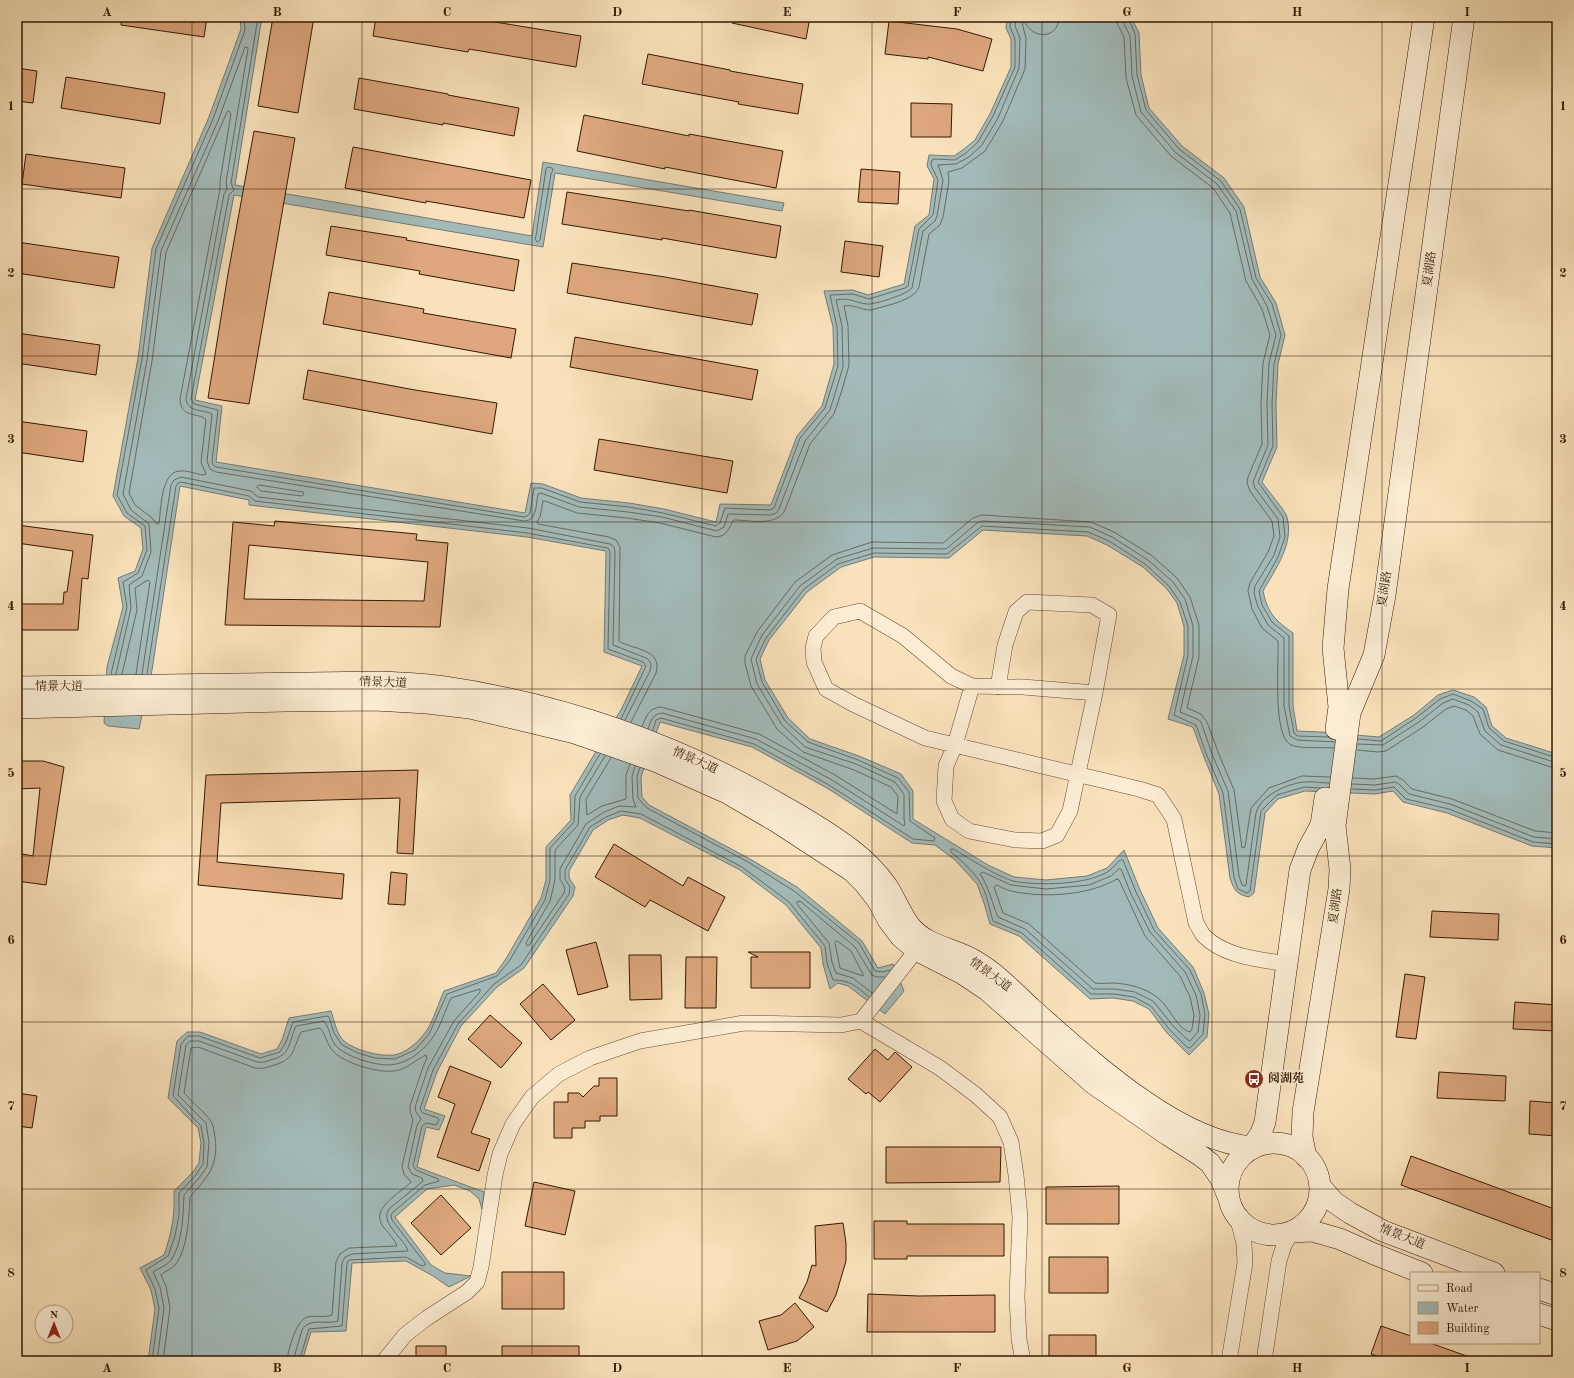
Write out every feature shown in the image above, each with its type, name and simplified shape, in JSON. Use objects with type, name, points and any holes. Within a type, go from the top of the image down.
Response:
[{"type":"street","name":"夏湖路","points":[[1252,1146],[1261,1133],[1265,1122],[1300,870],[1308,849],[1321,825],[1332,798],[1343,725],[1333,648],[1338,589],[1424,17]]},
{"type":"street","name":"夏湖路","points":[[1343,725],[1350,713],[1374,656],[1385,595],[1464,17]]},
{"type":"street","points":[[972,686],[955,745],[946,766],[944,801],[952,819],[969,831],[1015,840],[1042,841],[1057,835],[1070,811],[1095,693],[1109,614],[1092,605],[1027,602],[1016,612],[1005,645],[998,687]]},
{"type":"street","points":[[1095,693],[1023,687],[972,686],[951,676],[903,636],[860,611],[834,617],[816,636],[813,648],[814,662],[826,689],[853,704],[925,738],[1139,789],[1158,796],[1174,819],[1196,923],[1204,936],[1218,947],[1240,955],[1287,964]]},
{"type":"street","name":"情景大道","points":[[17,687],[74,696],[172,694],[382,682],[435,686],[513,700],[659,754],[730,776],[794,812],[852,850],[872,867],[887,886],[910,926],[915,951]]},
{"type":"street","name":"情景大道","points":[[17,708],[74,696]]},
{"type":"street","name":"夏湖路","points":[[1306,1157],[1302,1137],[1305,1098],[1340,889],[1340,869],[1332,798]]},
{"type":"street","name":"情景大道","points":[[915,951],[937,946],[975,961],[996,976],[1103,1071],[1179,1122],[1226,1142],[1240,1146],[1252,1146]]},
{"type":"street","points":[[384,1361],[405,1335],[427,1318],[466,1292],[477,1282],[481,1267],[495,1175],[500,1154],[513,1124],[532,1097],[558,1074],[590,1058],[640,1041],[744,1023],[841,1025],[865,1015],[915,951]]},
{"type":"street","name":"情景大道","points":[[915,951],[963,974],[987,990],[1094,1084],[1210,1163],[1221,1179],[1229,1199]]},
{"type":"street","points":[[865,1015],[976,1095],[1000,1117],[1011,1142],[1020,1217],[1017,1298],[1019,1340],[1023,1361]]},
{"type":"street","points":[[1229,1361],[1244,1263],[1244,1243],[1238,1220],[1229,1199],[1229,1184],[1233,1165],[1252,1146],[1264,1144],[1277,1143],[1287,1146],[1306,1157],[1317,1175],[1320,1186],[1320,1195],[1314,1211],[1308,1220],[1292,1232],[1281,1236],[1266,1236],[1249,1229],[1238,1220]]},
{"type":"street","name":"情景大道","points":[[1320,1186],[1334,1202],[1350,1213],[1383,1231],[1491,1272]]},
{"type":"street","points":[[1292,1232],[1312,1231],[1340,1238],[1374,1254],[1419,1272]]},
{"type":"street","points":[[1264,1361],[1279,1261],[1284,1245],[1292,1232]]},
{"type":"street","points":[[1540,1289],[1557,1295]]},
{"type":"street","points":[[1540,1314],[1557,1320]]},
{"type":"water","points":[[240,17],[262,17],[235,185],[532,236],[543,162],[784,203],[782,211],[555,173],[543,247],[234,195],[195,400],[222,406],[216,462],[525,513],[531,483],[543,484],[581,498],[629,503],[664,509],[716,522],[720,504],[771,505],[797,436],[822,406],[834,364],[833,327],[824,291],[853,290],[868,295],[904,284],[915,226],[929,215],[934,179],[927,166],[929,155],[954,156],[975,140],[990,114],[1011,67],[1011,39],[1006,28],[1007,17],[1043,19],[1046,17],[1131,17],[1139,33],[1141,75],[1149,108],[1182,146],[1224,178],[1244,207],[1260,277],[1276,303],[1285,335],[1278,364],[1276,404],[1277,447],[1262,482],[1286,514],[1289,527],[1286,546],[1282,556],[1263,591],[1267,605],[1273,616],[1293,633],[1293,706],[1297,731],[1379,737],[1414,715],[1438,695],[1453,690],[1474,697],[1486,707],[1492,726],[1506,738],[1557,754],[1557,848],[1532,846],[1447,813],[1403,802],[1393,791],[1375,794],[1305,791],[1278,799],[1265,813],[1254,893],[1249,897],[1238,893],[1230,878],[1219,794],[1193,727],[1168,719],[1184,655],[1184,626],[1177,603],[1167,589],[1143,567],[1107,545],[1087,536],[983,530],[949,558],[874,557],[841,567],[807,592],[769,640],[760,659],[765,680],[788,718],[810,739],[859,756],[901,774],[913,791],[913,819],[988,865],[1014,877],[1046,880],[1087,876],[1107,868],[1124,850],[1140,890],[1158,928],[1193,967],[1204,993],[1209,1014],[1207,1037],[1189,1055],[1167,1033],[1149,1009],[1133,1001],[1113,998],[1090,999],[1019,936],[990,924],[977,884],[955,860],[935,845],[912,843],[827,788],[752,747],[660,722],[641,777],[642,797],[649,805],[750,859],[797,887],[862,941],[878,968],[893,964],[904,991],[885,1014],[848,986],[838,983],[830,989],[823,964],[821,948],[786,905],[740,870],[640,818],[623,815],[608,820],[593,830],[569,871],[569,878],[575,887],[573,896],[524,968],[497,987],[461,1026],[437,1072],[424,1109],[445,1116],[439,1130],[426,1127],[417,1167],[484,1192],[482,1209],[479,1199],[470,1191],[454,1185],[427,1189],[395,1217],[431,1265],[445,1273],[471,1276],[449,1287],[406,1261],[352,1263],[346,1331],[311,1332],[302,1361],[148,1361],[155,1309],[151,1290],[140,1268],[164,1255],[172,1223],[174,1191],[193,1172],[199,1163],[201,1143],[198,1128],[168,1098],[177,1041],[187,1032],[200,1032],[261,1054],[277,1049],[282,1040],[289,1018],[331,1011],[339,1035],[344,1041],[354,1047],[375,1054],[394,1055],[411,1047],[428,1029],[444,991],[496,973],[507,957],[541,898],[546,880],[546,847],[571,820],[570,795],[622,708],[642,666],[604,652],[606,551],[527,537],[249,505],[249,500],[180,486],[152,670],[139,729],[108,726],[104,723],[107,667],[123,607],[118,578],[135,571],[143,549],[141,528],[124,516],[113,496],[138,358],[152,248],[209,117],[241,29]]},
{"type":"building","points":[[122,17],[207,17],[204,37],[121,25]]},
{"type":"building","points":[[273,17],[314,17],[298,113],[258,106]]},
{"type":"building","points":[[376,17],[464,17],[581,36],[576,67],[469,49],[468,52],[373,36]]},
{"type":"building","points":[[733,17],[810,17],[806,39],[732,23]]},
{"type":"building","points":[[889,21],[957,29],[992,39],[983,71],[928,57],[928,59],[885,54]]},
{"type":"building","points":[[648,54],[803,84],[798,114],[738,104],[739,102],[642,84]]},
{"type":"building","points":[[17,68],[37,71],[33,103],[17,101]]},
{"type":"building","points":[[66,77],[165,93],[160,124],[61,108]]},
{"type":"building","points":[[359,78],[519,108],[514,136],[354,109]]},
{"type":"building","points":[[911,103],[952,104],[951,137],[911,137]]},
{"type":"building","points":[[584,115],[689,136],[689,134],[783,151],[776,188],[665,167],[665,169],[577,151]]},
{"type":"building","points":[[254,131],[295,138],[249,404],[208,398],[228,274]]},
{"type":"building","points":[[353,147],[531,180],[524,218],[426,201],[426,203],[345,188]]},
{"type":"building","points":[[26,154],[125,168],[121,198],[22,184]]},
{"type":"building","points":[[861,169],[900,172],[898,204],[858,202]]},
{"type":"building","points":[[567,192],[689,210],[781,226],[776,258],[662,238],[662,240],[562,224]]},
{"type":"building","points":[[331,226],[407,238],[406,240],[519,260],[514,291],[419,274],[420,271],[326,255]]},
{"type":"building","points":[[845,241],[883,246],[879,277],[841,272]]},
{"type":"building","points":[[17,242],[119,257],[114,288],[17,273]]},
{"type":"building","points":[[572,263],[665,277],[758,294],[752,325],[567,293]]},
{"type":"building","points":[[329,292],[424,309],[423,313],[516,329],[511,358],[323,324]]},
{"type":"building","points":[[17,333],[100,345],[96,375],[17,363]]},
{"type":"building","points":[[575,337],[758,370],[752,400],[570,367]]},
{"type":"building","points":[[308,370],[415,390],[497,403],[492,434],[303,399]]},
{"type":"building","points":[[17,421],[87,431],[83,462],[17,452]]},
{"type":"building","points":[[599,439],[733,461],[727,493],[594,470]]},
{"type":"building","points":[[275,521],[417,534],[416,540],[448,543],[440,627],[225,625],[233,522],[274,526]],"holes":[[[249,545],[428,562],[424,601],[244,599]]]},
{"type":"building","points":[[17,525],[93,535],[88,579],[82,578],[78,630],[17,630],[17,604],[63,604],[64,592],[67,592],[73,551],[17,543]]},
{"type":"building","points":[[17,761],[43,761],[64,767],[46,885],[17,881],[17,853],[33,856],[40,788],[17,789]]},
{"type":"building","points":[[418,770],[413,854],[397,853],[400,798],[221,803],[217,862],[344,874],[342,899],[198,885],[206,775]]},
{"type":"building","points":[[614,844],[683,886],[688,877],[725,897],[708,931],[650,900],[645,907],[595,877]]},
{"type":"building","points":[[391,872],[407,874],[405,905],[388,904]]},
{"type":"building","points":[[1432,911],[1499,914],[1498,940],[1430,937]]},
{"type":"building","points":[[596,942],[608,987],[578,995],[566,950]]},
{"type":"building","points":[[748,952],[810,952],[810,988],[751,988],[751,957],[758,957]]},
{"type":"building","points":[[629,955],[661,955],[662,999],[630,1000]]},
{"type":"building","points":[[686,957],[717,957],[716,1008],[685,1008]]},
{"type":"building","points":[[1405,974],[1425,977],[1416,1039],[1396,1037]]},
{"type":"building","points":[[543,984],[575,1020],[551,1040],[520,1004]]},
{"type":"building","points":[[1515,1002],[1557,1005],[1557,1031],[1513,1029]]},
{"type":"building","points":[[490,1015],[522,1043],[501,1068],[468,1039]]},
{"type":"building","points":[[875,1049],[888,1060],[895,1052],[912,1067],[880,1102],[868,1092],[866,1094],[848,1079]]},
{"type":"building","points":[[450,1066],[491,1082],[471,1133],[490,1139],[479,1171],[437,1157],[455,1104],[438,1097]]},
{"type":"building","points":[[1439,1072],[1506,1076],[1505,1101],[1437,1098]]},
{"type":"building","points":[[599,1078],[617,1078],[617,1116],[600,1116],[600,1121],[585,1121],[585,1128],[572,1128],[572,1138],[554,1138],[554,1102],[568,1102],[568,1093],[579,1093],[583,1097],[594,1086],[599,1086]]},
{"type":"building","points":[[17,1093],[37,1096],[32,1128],[17,1126]]},
{"type":"building","points":[[1530,1101],[1557,1103],[1557,1136],[1529,1134]]},
{"type":"building","points":[[886,1147],[1001,1147],[1000,1182],[886,1183]]},
{"type":"building","points":[[1411,1156],[1557,1210],[1557,1242],[1401,1185]]},
{"type":"building","points":[[534,1182],[575,1191],[565,1235],[525,1226]]},
{"type":"building","points":[[1119,1186],[1119,1224],[1046,1224],[1046,1187]]},
{"type":"building","points":[[441,1195],[471,1228],[441,1255],[411,1223]]},
{"type":"building","points":[[874,1221],[907,1221],[907,1224],[1004,1224],[1004,1256],[907,1256],[907,1259],[874,1259]]},
{"type":"building","points":[[843,1223],[846,1243],[846,1261],[836,1295],[827,1312],[799,1298],[807,1282],[812,1265],[816,1266],[815,1226]]},
{"type":"building","points":[[1049,1257],[1108,1257],[1108,1293],[1049,1293]]},
{"type":"building","points":[[502,1272],[564,1272],[564,1309],[502,1309]]},
{"type":"building","points":[[868,1294],[919,1296],[995,1295],[995,1332],[867,1332]]},
{"type":"building","points":[[795,1303],[814,1327],[797,1341],[768,1350],[759,1321],[781,1315]]},
{"type":"building","points":[[1381,1326],[1410,1336],[1410,1344],[1433,1344],[1475,1359],[1475,1361],[1391,1361],[1371,1354]]},
{"type":"building","points":[[1049,1335],[1096,1335],[1096,1361],[1049,1361]]},
{"type":"building","points":[[416,1346],[446,1346],[446,1361],[416,1361]]},
{"type":"building","points":[[502,1346],[579,1346],[579,1361],[502,1361]]},
{"type":"place","name":"阅湖苑","points":[[1254,1079]]}]
